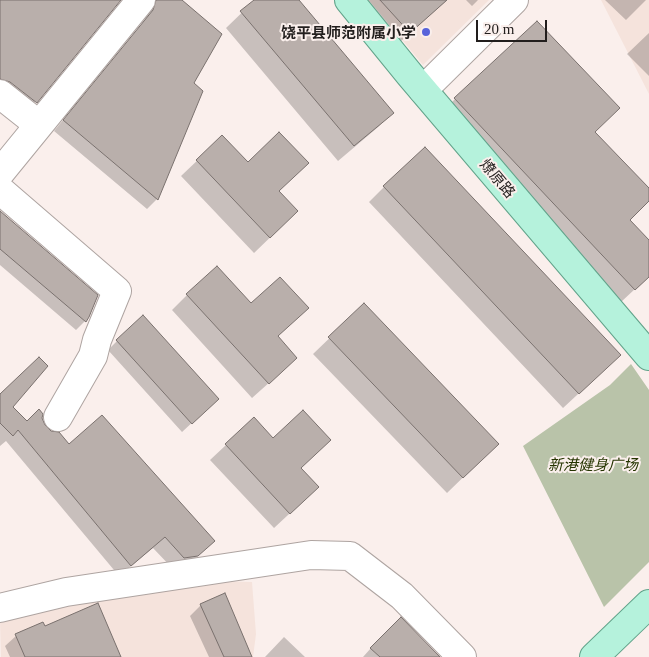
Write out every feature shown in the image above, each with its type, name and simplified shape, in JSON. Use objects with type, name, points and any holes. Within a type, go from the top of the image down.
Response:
[{"type":"main road","name":"燎原路","points":[[348,0],[649,356]]},
{"type":"main road","points":[[594,657],[649,604]]},
{"type":"street","points":[[0,173],[141,0]]},
{"type":"street","points":[[423,90],[514,0]]},
{"type":"street","points":[[0,94],[39,125]]},
{"type":"street","points":[[0,190],[118,292],[97,340],[93,356],[58,417]]},
{"type":"street","points":[[0,608],[66,592],[310,555],[350,556],[402,596],[462,657]]},
{"type":"shaded area","name":"饶平县师范附属小学","points":[[369,0],[489,0],[423,65]]},
{"type":"shaded area","points":[[601,0],[649,0],[649,94]]},
{"type":"shaded area","points":[[215,581],[252,582],[256,634],[253,657],[1,657],[0,621],[61,605]]},
{"type":"green space","name":"新港健身广场","points":[[631,364],[649,390],[649,562],[604,607],[523,446],[610,385]]},
{"type":"building","points":[[0,0],[121,0],[37,103],[10,82],[0,79]]},
{"type":"building","points":[[156,0],[182,0],[222,34],[194,83],[203,91],[158,200],[63,120],[153,10]]},
{"type":"building","points":[[254,0],[299,0],[394,113],[354,146],[240,11]]},
{"type":"building","points":[[380,0],[447,0],[410,33]]},
{"type":"building","points":[[537,21],[620,108],[595,132],[649,188],[649,201],[630,220],[649,240],[649,277],[635,290],[454,98]]},
{"type":"building","points":[[279,132],[309,163],[279,191],[298,211],[270,238],[196,160],[222,135],[248,162]]},
{"type":"building","points":[[425,147],[621,355],[579,394],[383,186]]},
{"type":"building","points":[[0,211],[98,295],[86,322],[0,249]]},
{"type":"building","points":[[217,266],[251,303],[280,277],[309,308],[278,336],[297,358],[269,384],[186,294]]},
{"type":"building","points":[[364,303],[499,444],[463,478],[328,337]]},
{"type":"building","points":[[143,315],[219,399],[192,424],[116,340]]},
{"type":"building","points":[[39,357],[48,366],[13,407],[27,421],[39,409],[43,414],[42,418],[45,425],[51,431],[59,432],[69,444],[102,415],[215,541],[198,556],[184,558],[165,537],[131,566],[18,430],[13,436],[0,423],[0,394]]},
{"type":"building","points":[[303,410],[331,440],[301,468],[319,487],[290,514],[225,444],[254,417],[273,438]]},
{"type":"building","points":[[225,593],[252,657],[224,657],[200,604]]},
{"type":"building","points":[[98,603],[121,657],[25,657],[15,634],[43,622],[45,626]]},
{"type":"building","points":[[401,617],[440,657],[380,657],[370,648]]},
{"type":"place","name":"饶平县师范附属小学","points":[[426,32]]}]
